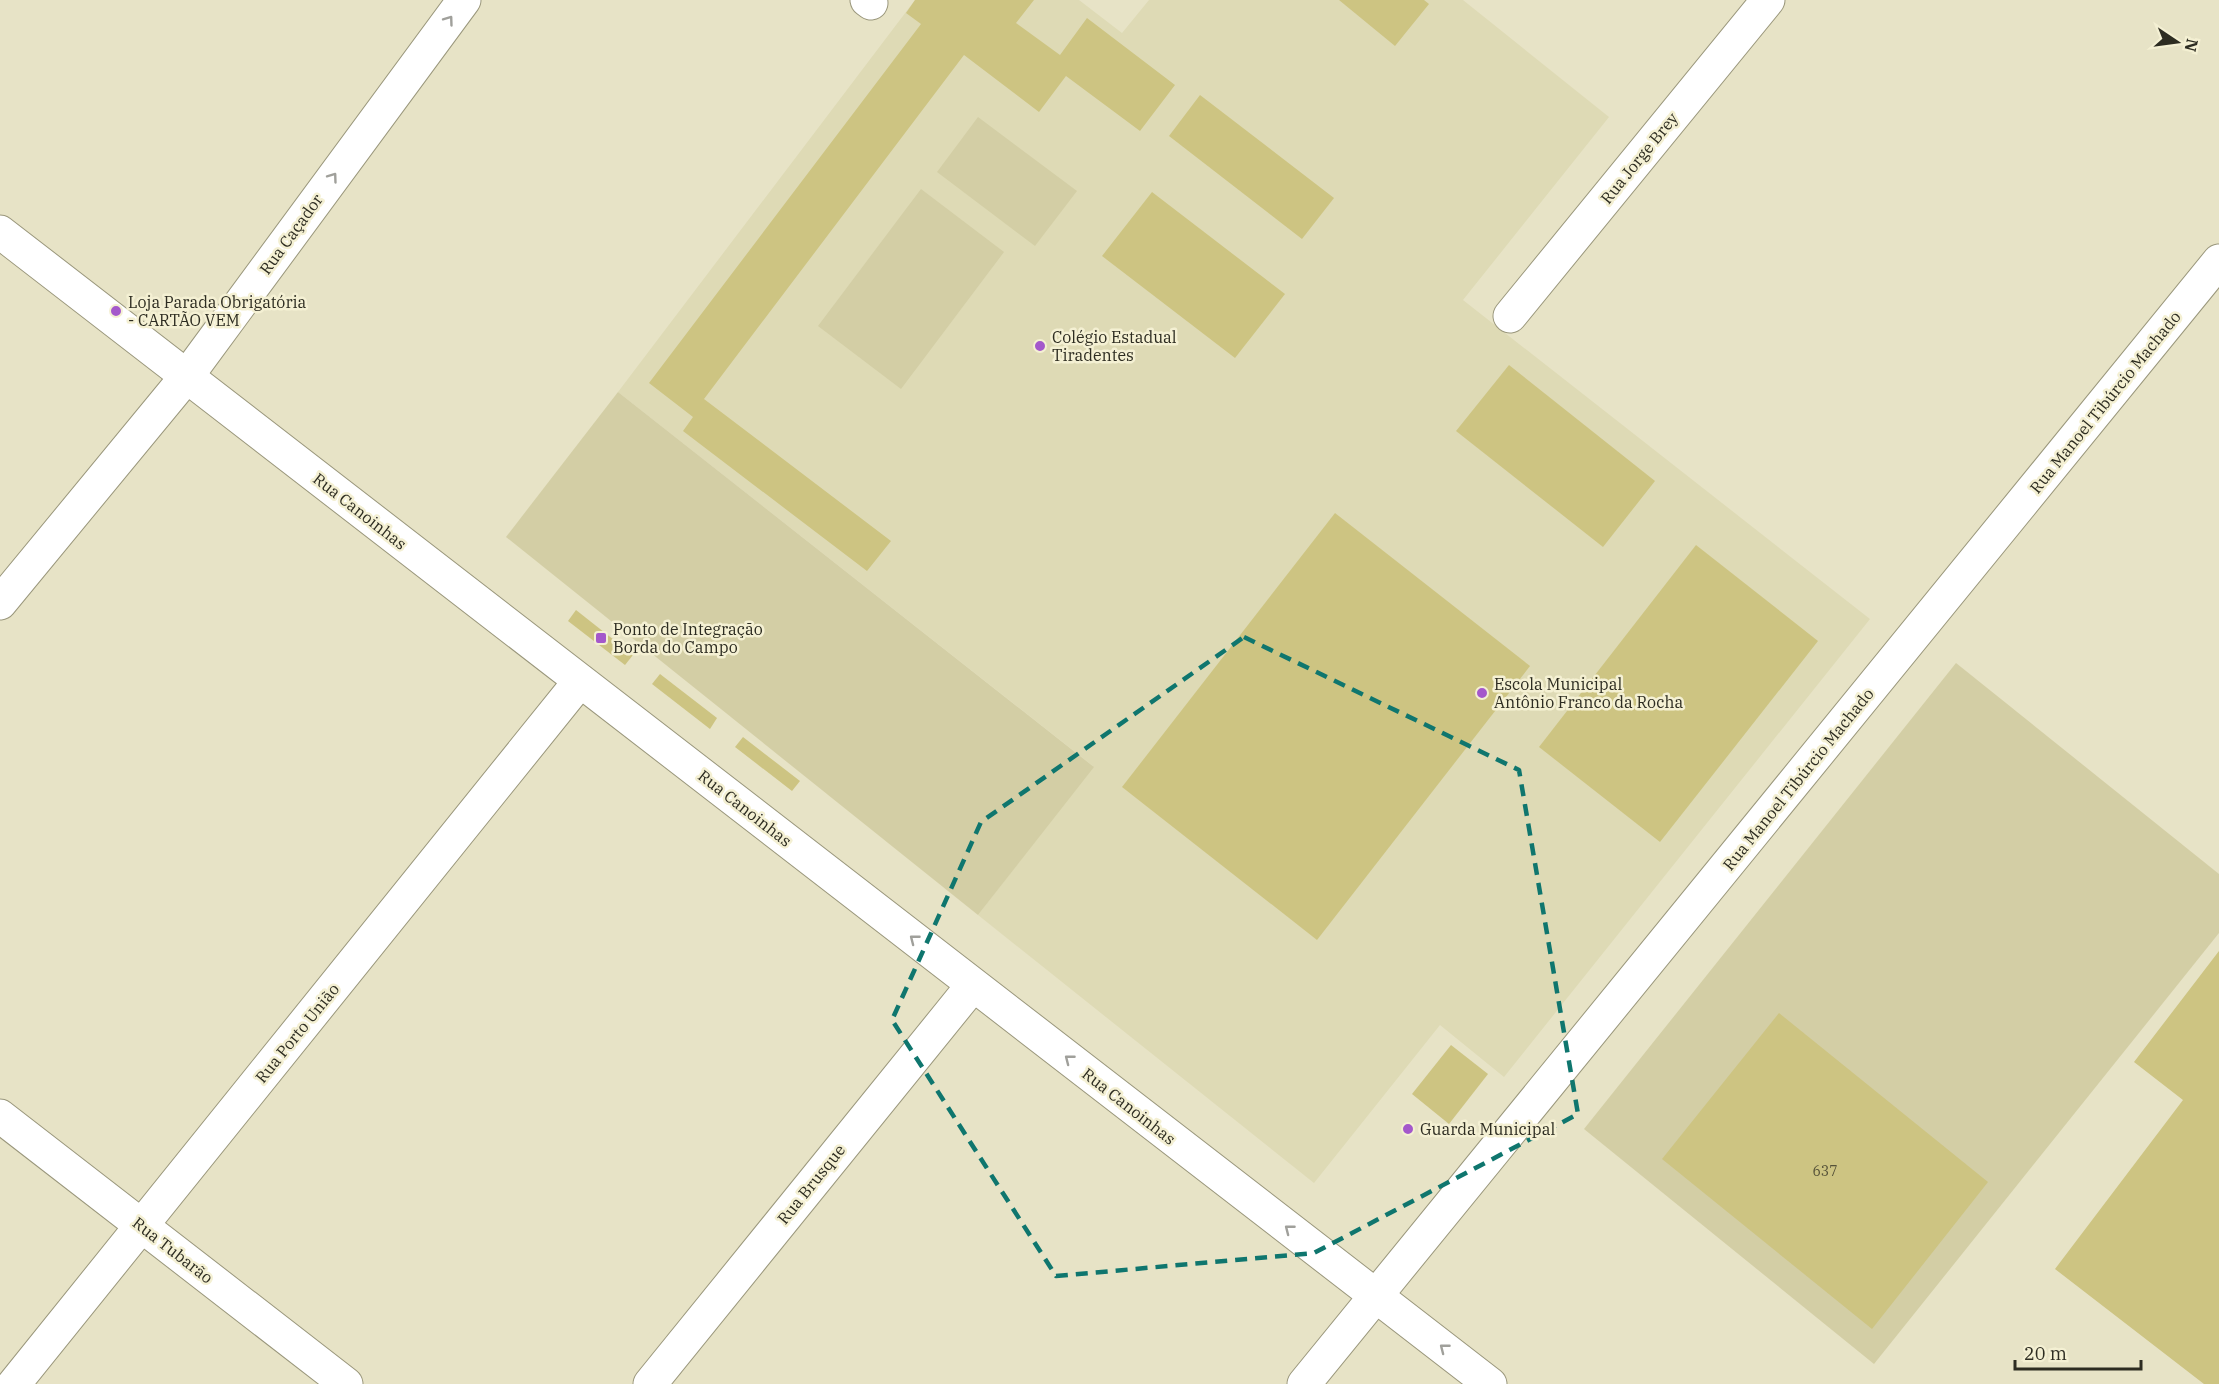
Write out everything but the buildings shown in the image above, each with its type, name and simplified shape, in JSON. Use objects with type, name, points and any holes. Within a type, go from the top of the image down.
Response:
[{"type":"street","name":"Rua Caçador","points":[[0,603],[187,376],[464,0]]},
{"type":"street","name":"Rua Jorge Brey","points":[[1510,316],[1768,0]]},
{"type":"street","name":"Rua Canoinhas","points":[[0,232],[1490,1384]]},
{"type":"street","name":"Rua Manoel Tibúrcio Machado","points":[[1304,1384],[2219,261]]},
{"type":"street","name":"Rua Porto União","points":[[14,1384],[580,681]]},
{"type":"street","name":"Rua Brusque","points":[[650,1384],[973,984]]},
{"type":"street","name":"Rua Tubarão","points":[[0,1116],[346,1384]]},
{"type":"highlighted area","points":[[1244,637],[1519,770],[1578,1114],[1314,1253],[1056,1276],[892,1020],[981,822]]},
{"type":"shaded area","points":[[915,0],[1079,0],[1122,33],[1149,0],[1463,0],[1609,117],[1463,300],[1870,619],[1504,1077],[1440,1025],[1314,1183],[978,915],[1093,766],[618,392]]},
{"type":"shaded area","points":[[978,117],[1077,191],[1035,246],[937,172]]},
{"type":"shaded area","points":[[921,189],[1004,252],[901,389],[818,326]]},
{"type":"shaded area","points":[[618,392],[1094,767],[978,915],[506,537]]},
{"type":"shaded area","points":[[1956,663],[2219,874],[2219,933],[1874,1364],[1584,1129]]},
{"type":"place","name":"Loja Parada Obrigatória - CARTÃO VEM","points":[[116,311]]},
{"type":"place","name":"Colégio Estadual Tiradentes","points":[[1040,346]]},
{"type":"place","name":"Ponto de Integração Borda do Campo","points":[[601,638]]},
{"type":"place","name":"Escola Municipal Antônio Franco da Rocha","points":[[1482,693]]},
{"type":"place","name":"Guarda Municipal","points":[[1408,1129]]}]
